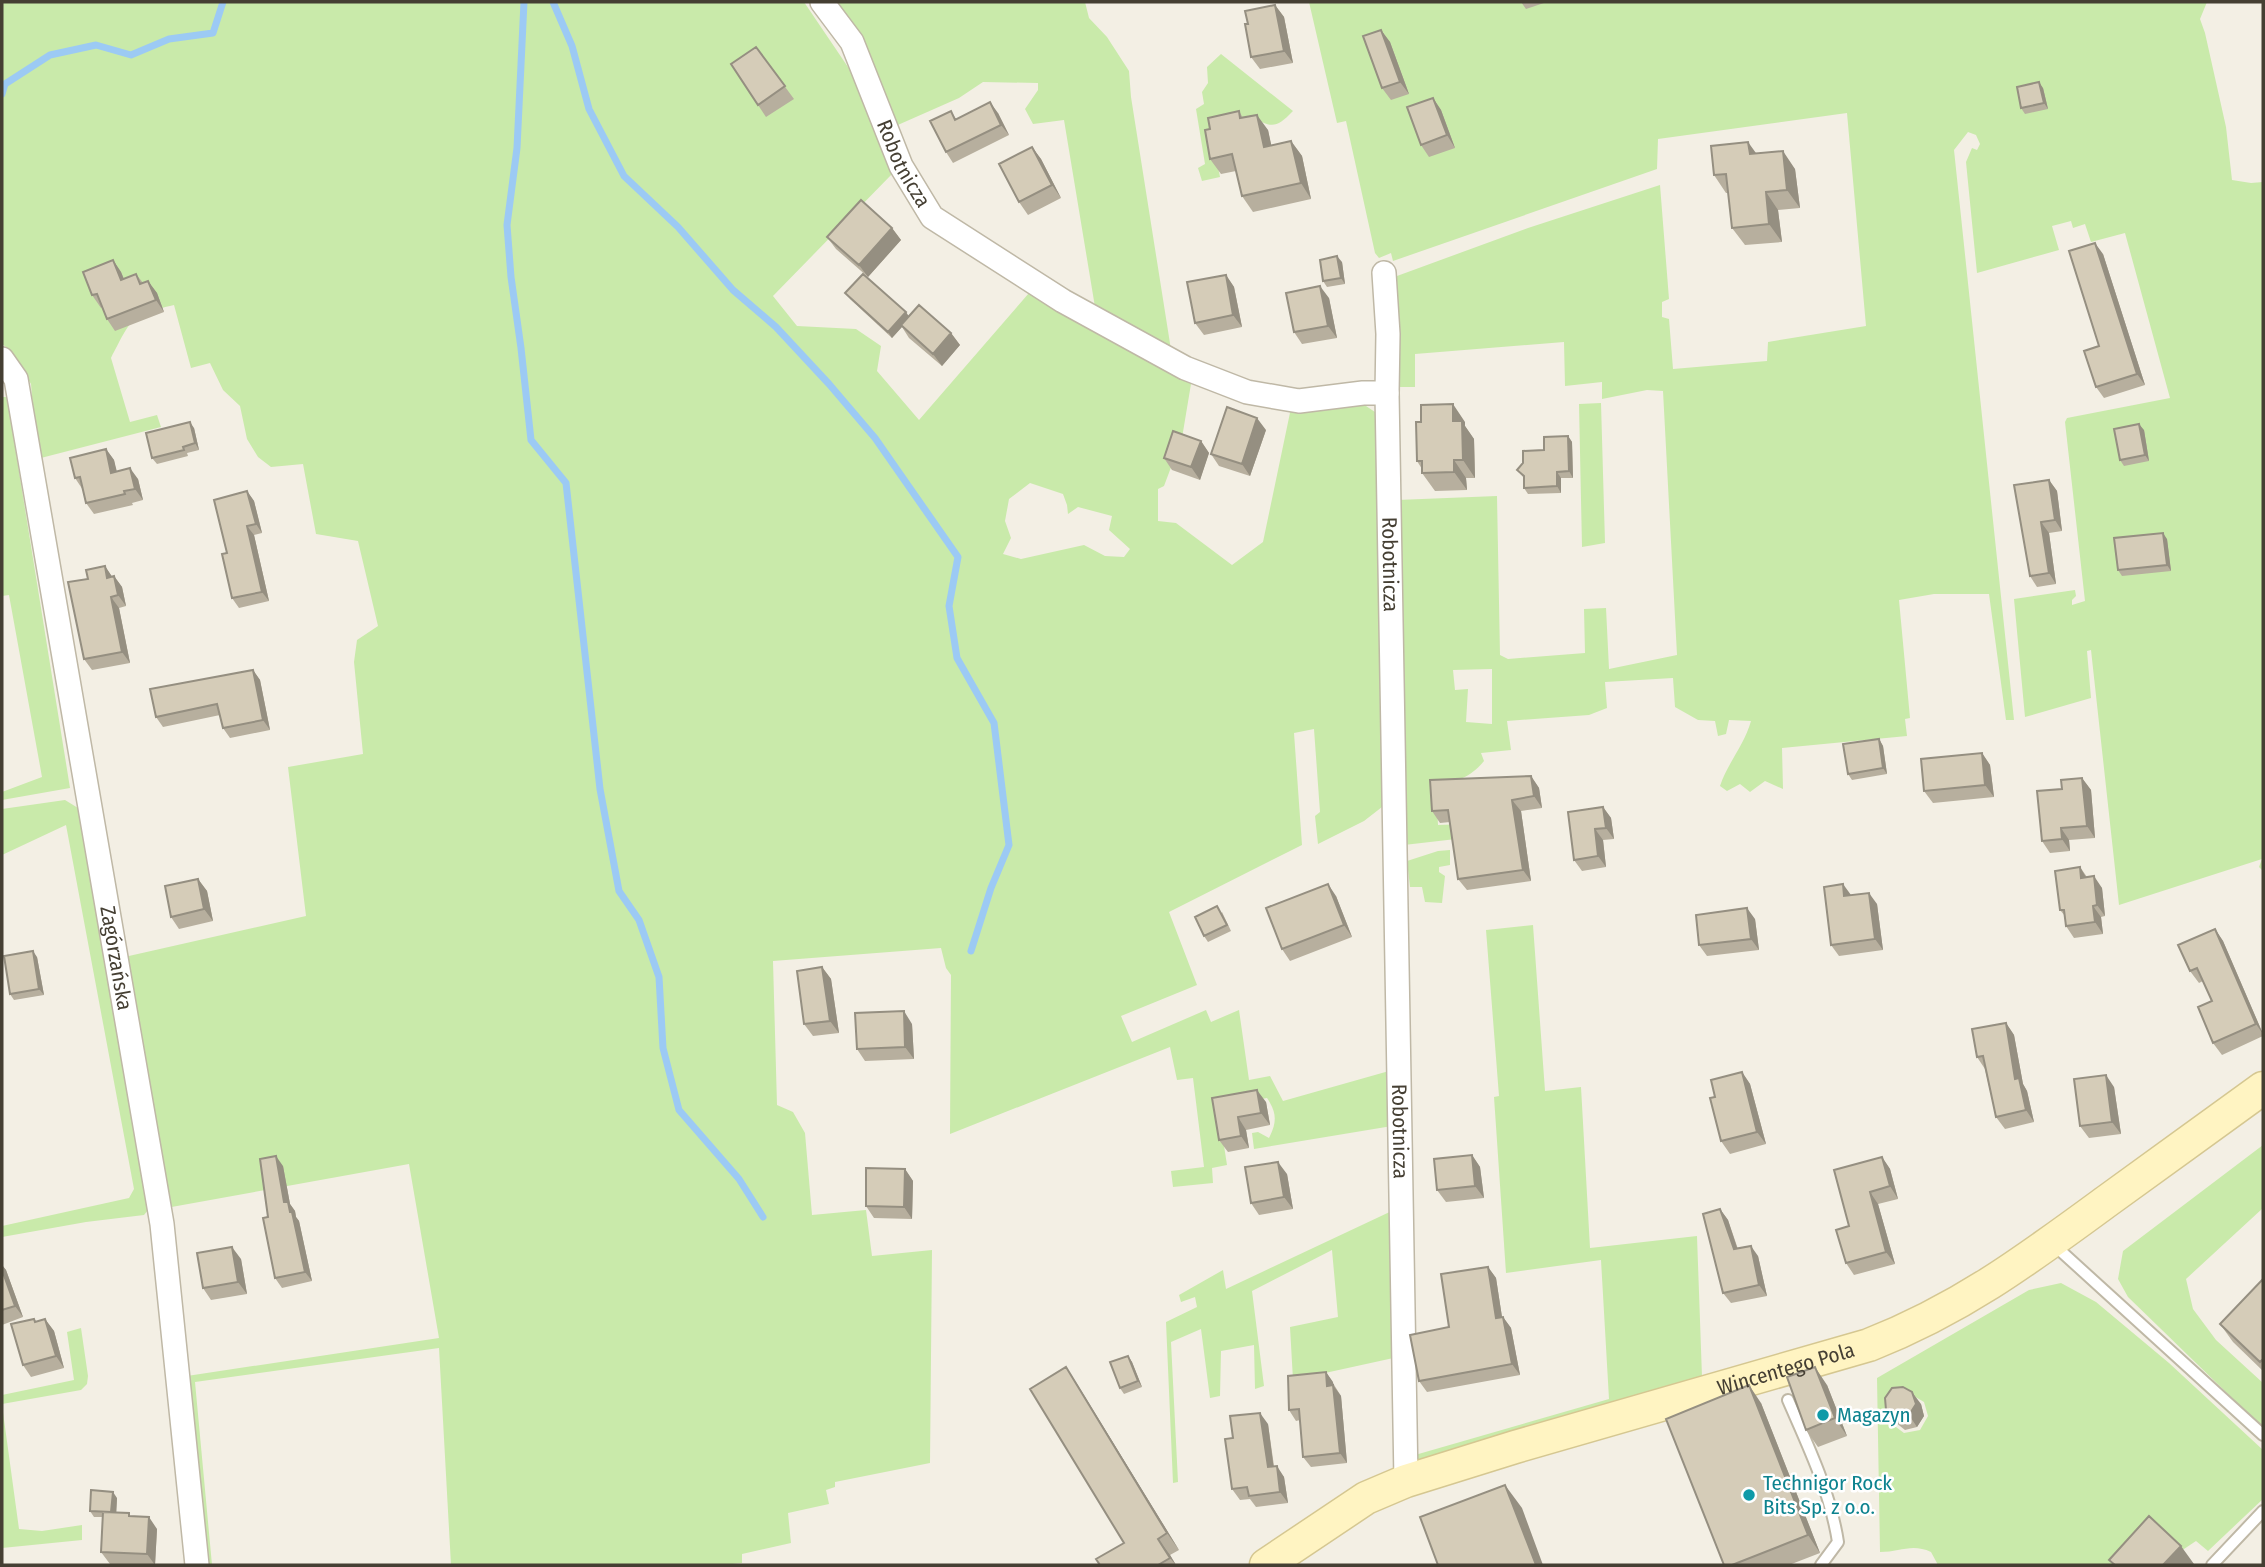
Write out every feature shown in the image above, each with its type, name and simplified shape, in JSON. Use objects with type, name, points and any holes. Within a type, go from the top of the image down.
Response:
[{"type":"street","name":"Robotnicza","points":[[822,2],[852,42],[901,166],[932,216],[1063,301],[1185,368],[1247,392],[1299,401],[1363,393],[1387,393],[1395,1144],[1406,1481]]},
{"type":"street","points":[[1384,273],[1388,334],[1387,393]]},
{"type":"street","name":"Zagórzańska","points":[[2,359],[16,379],[161,1218],[197,1565]]},
{"type":"street","name":"Wincentego Pola","points":[[1266,1565],[1366,1498],[1406,1481],[1870,1345],[1910,1329],[2002,1278],[2263,1088]]},
{"type":"lane","points":[[2051,1242],[2263,1435]]},
{"type":"lane","points":[[1788,1399],[1833,1512],[1838,1542],[1821,1565]]},
{"type":"lane","points":[[2212,1565],[2263,1511]]},
{"type":"green space","points":[[2,2],[804,2],[850,70],[893,173],[773,296],[797,326],[856,329],[881,346],[877,371],[919,420],[1029,293],[1192,378],[1182,438],[1164,486],[1158,489],[1158,521],[1176,523],[1232,565],[1263,542],[1291,408],[1357,400],[1378,414],[1383,587],[1382,807],[1364,821],[1318,844],[1315,816],[1320,812],[1314,729],[1294,733],[1302,845],[1169,912],[1197,985],[1121,1016],[1132,1042],[1206,1010],[1211,1022],[1239,1010],[1249,1080],[1270,1076],[1283,1101],[1389,1071],[1384,956],[1389,956],[1392,1126],[1254,1149],[1252,1133],[1258,1132],[1269,1138],[1273,1127],[1273,1108],[1267,1098],[1218,1107],[1227,1165],[1212,1168],[1213,1183],[1173,1187],[1171,1171],[1204,1167],[1193,1078],[1177,1080],[1170,1047],[950,1134],[951,975],[946,968],[941,948],[773,961],[777,1105],[793,1112],[805,1133],[812,1215],[866,1210],[872,1256],[932,1250],[930,1463],[835,1482],[835,1487],[826,1490],[829,1504],[788,1513],[791,1543],[742,1554],[742,1563],[451,1565],[439,1348],[195,1382],[212,1565],[204,1565],[187,1376],[439,1338],[409,1164],[166,1208],[120,958],[306,916],[288,767],[363,754],[354,662],[357,640],[378,626],[358,541],[316,534],[303,464],[271,467],[258,457],[247,439],[240,406],[223,390],[210,363],[191,368],[174,305],[149,312],[134,320],[111,358],[130,422],[157,415],[161,427],[37,459],[31,384],[10,350],[2,344]],"holes":[[[1030,483],[1063,494],[1068,514],[1078,507],[1112,516],[1109,530],[1130,549],[1124,557],[1105,556],[1084,545],[1021,559],[1003,554],[1011,538],[1005,521],[1009,499]]]},
{"type":"green space","points":[[823,2],[1085,2],[1089,18],[1107,37],[1129,71],[1172,356],[1096,313],[1064,120],[1033,124],[1025,109],[1038,90],[1038,83],[983,82],[959,98],[891,128]]},
{"type":"green space","points":[[1309,2],[2207,2],[2200,19],[2226,127],[2232,180],[2263,182],[2263,871],[2259,867],[2262,859],[2119,905],[2091,650],[2087,651],[2091,698],[2025,717],[2014,599],[2075,590],[2076,596],[2072,605],[2085,601],[2065,422],[2067,418],[2170,398],[2125,233],[2091,242],[2085,224],[2073,228],[2071,221],[2052,226],[2059,250],[1977,273],[1966,162],[1972,148],[1977,150],[1980,144],[1976,135],[1968,132],[1954,150],[2014,720],[2006,720],[1989,594],[1934,594],[1899,600],[1910,718],[1905,719],[1907,736],[1782,748],[1783,789],[1765,781],[1750,792],[1740,784],[1727,791],[1720,786],[1751,721],[1729,720],[1726,734],[1718,736],[1715,721],[1698,720],[1675,707],[1673,678],[1605,682],[1607,708],[1589,715],[1507,721],[1511,750],[1481,753],[1484,761],[1469,775],[1436,785],[1438,825],[1466,824],[1456,839],[1404,845],[1397,500],[1497,496],[1500,655],[1508,659],[1585,653],[1584,609],[1606,608],[1609,669],[1677,655],[1663,391],[1647,390],[1602,399],[1602,382],[1565,386],[1564,342],[1415,354],[1415,387],[1395,387],[1391,291],[1397,276],[1528,228],[1660,185],[1669,299],[1662,302],[1662,317],[1669,319],[1673,369],[1767,361],[1768,342],[1866,326],[1847,113],[1658,139],[1657,169],[1393,261],[1391,253],[1379,258],[1375,253],[1346,121],[1337,123]],"holes":[[[1492,669],[1492,724],[1466,722],[1468,689],[1455,690],[1453,670]]]},
{"type":"green space","points":[[1221,54],[1293,111],[1273,125],[1251,116],[1210,127],[1220,177],[1202,181],[1198,168],[1205,164],[1196,109],[1204,104],[1202,92],[1208,83],[1207,67]]},
{"type":"green space","points":[[2,397],[7,397],[70,788],[2,800],[2,792],[42,777],[9,595],[2,596]]},
{"type":"green space","points":[[1601,403],[1605,543],[1582,547],[1579,404]]},
{"type":"green space","points":[[65,800],[78,808],[148,1210],[144,1215],[2,1237],[2,1226],[129,1198],[134,1189],[66,825],[2,855],[2,809]]},
{"type":"green space","points":[[1450,850],[1450,865],[1439,867],[1439,872],[1445,876],[1442,903],[1425,902],[1422,887],[1410,887],[1407,861]]},
{"type":"green space","points":[[1533,925],[1545,1091],[1581,1087],[1590,1248],[1697,1236],[1702,1377],[1417,1463],[1415,1455],[1609,1399],[1601,1260],[1506,1273],[1494,1097],[1499,1096],[1486,930]]},
{"type":"green space","points":[[2263,1145],[2263,1208],[2186,1279],[2193,1309],[2216,1340],[2263,1383],[2263,1428],[2128,1297],[2118,1279],[2123,1251]]},
{"type":"green space","points":[[1396,1209],[1398,1357],[1293,1380],[1290,1327],[1338,1317],[1332,1250],[1252,1291],[1264,1386],[1255,1389],[1254,1345],[1221,1351],[1220,1396],[1210,1398],[1201,1329],[1171,1342],[1178,1482],[1173,1483],[1166,1322],[1197,1307],[1195,1297],[1181,1302],[1179,1295],[1223,1270],[1226,1289]]},
{"type":"green space","points":[[2061,1283],[2096,1302],[2169,1363],[2263,1450],[2263,1499],[2208,1551],[2196,1541],[2184,1549],[2129,1565],[1938,1565],[1931,1552],[1924,1549],[1880,1552],[1877,1378],[2029,1290]],"holes":[[[1912,1395],[1924,1402],[1928,1416],[1920,1430],[1904,1433],[1892,1424],[1889,1409]]]},
{"type":"green space","points":[[81,1328],[88,1376],[87,1384],[81,1390],[2,1404],[2,1395],[74,1380],[67,1332]]},
{"type":"green space","points":[[2,1405],[19,1529],[42,1531],[82,1525],[82,1540],[2,1548]]},
{"type":"building","points":[[1275,5],[1284,51],[1251,57],[1245,11]]},
{"type":"building","points":[[1381,30],[1400,82],[1382,88],[1363,36]]},
{"type":"building","points":[[756,47],[785,86],[758,105],[731,64]]},
{"type":"building","points":[[2039,82],[2044,103],[2021,108],[2017,87]]},
{"type":"building","points":[[1433,98],[1447,135],[1421,145],[1407,107]]},
{"type":"building","points":[[990,102],[1001,125],[946,152],[930,121],[951,111],[955,120]]},
{"type":"building","points":[[1239,111],[1240,118],[1257,115],[1264,147],[1291,141],[1301,183],[1242,196],[1232,154],[1210,159],[1205,130],[1210,129],[1208,118]]},
{"type":"building","points":[[1748,142],[1750,154],[1783,151],[1787,190],[1766,192],[1769,224],[1732,228],[1726,174],[1714,175],[1711,146]]},
{"type":"building","points":[[1032,147],[1052,185],[1019,202],[999,164]]},
{"type":"building","points":[[861,200],[892,228],[859,265],[827,237]]},
{"type":"building","points":[[2095,243],[2137,374],[2096,387],[2084,351],[2099,346],[2069,251]]},
{"type":"building","points":[[1337,256],[1341,278],[1323,281],[1320,260]]},
{"type":"building","points":[[113,260],[121,280],[136,274],[140,284],[148,281],[156,300],[107,319],[97,294],[92,295],[83,272]]},
{"type":"building","points":[[863,274],[906,312],[888,332],[845,293]]},
{"type":"building","points":[[1226,275],[1233,315],[1195,323],[1187,282]]},
{"type":"building","points":[[1320,286],[1328,326],[1294,332],[1286,293]]},
{"type":"building","points":[[919,305],[951,333],[933,354],[901,325]]},
{"type":"building","points":[[1453,404],[1453,421],[1462,421],[1463,460],[1454,460],[1454,472],[1422,473],[1422,461],[1417,461],[1416,422],[1421,422],[1421,405]]},
{"type":"building","points":[[1227,407],[1257,418],[1242,464],[1211,454]]},
{"type":"building","points":[[190,422],[195,443],[183,447],[184,450],[152,458],[146,433]]},
{"type":"building","points":[[2139,424],[2145,455],[2120,460],[2114,429]]},
{"type":"building","points":[[1173,431],[1201,441],[1191,467],[1164,458]]},
{"type":"building","points":[[1568,436],[1569,471],[1557,472],[1557,486],[1524,488],[1524,476],[1517,470],[1523,463],[1523,451],[1544,450],[1544,437]]},
{"type":"building","points":[[106,449],[111,473],[130,468],[135,489],[86,503],[80,477],[75,478],[70,458]]},
{"type":"building","points":[[2049,480],[2055,520],[2041,522],[2049,573],[2030,576],[2014,485]]},
{"type":"building","points":[[247,491],[256,524],[247,526],[262,592],[232,598],[222,554],[227,553],[214,500]]},
{"type":"building","points":[[2163,533],[2167,565],[2118,570],[2114,538]]},
{"type":"building","points":[[105,566],[107,578],[114,576],[118,595],[111,597],[122,652],[84,659],[68,582],[88,579],[86,570]]},
{"type":"building","points":[[253,670],[263,720],[223,728],[217,704],[156,717],[150,689]]},
{"type":"building","points":[[1879,739],[1883,768],[1848,774],[1843,744]]},
{"type":"building","points":[[1982,753],[1985,785],[1924,791],[1921,759]]},
{"type":"building","points":[[1531,776],[1534,796],[1512,800],[1523,870],[1458,879],[1448,810],[1432,811],[1430,780]]},
{"type":"building","points":[[2082,778],[2087,826],[2061,828],[2062,839],[2042,841],[2037,791],[2062,789],[2061,780]]},
{"type":"building","points":[[1603,807],[1606,828],[1595,829],[1598,856],[1574,860],[1568,812]]},
{"type":"building","points":[[2080,867],[2081,878],[2094,876],[2097,905],[2093,906],[2095,922],[2066,926],[2064,910],[2060,910],[2055,871]]},
{"type":"building","points":[[198,879],[204,909],[171,917],[165,886]]},
{"type":"building","points":[[1328,884],[1344,925],[1282,949],[1266,908]]},
{"type":"building","points":[[1843,884],[1844,896],[1869,893],[1875,939],[1831,945],[1824,887]]},
{"type":"building","points":[[1217,906],[1227,925],[1204,936],[1195,917]]},
{"type":"building","points":[[1747,908],[1751,939],[1699,945],[1696,915]]},
{"type":"building","points":[[2215,929],[2256,1024],[2213,1043],[2198,1007],[2212,1001],[2197,968],[2190,971],[2178,945]]},
{"type":"building","points":[[33,951],[39,989],[10,994],[4,956]]},
{"type":"building","points":[[822,967],[830,1021],[804,1024],[797,971]]},
{"type":"building","points":[[904,1011],[905,1047],[857,1049],[855,1013]]},
{"type":"building","points":[[2006,1023],[2015,1079],[2019,1078],[2026,1110],[1996,1117],[1983,1056],[1977,1057],[1972,1029]]},
{"type":"building","points":[[1742,1072],[1757,1132],[1721,1141],[1710,1098],[1715,1097],[1711,1080]]},
{"type":"building","points":[[2106,1075],[2112,1122],[2080,1126],[2074,1079]]},
{"type":"building","points":[[1257,1090],[1261,1113],[1238,1117],[1241,1136],[1219,1140],[1212,1098]]},
{"type":"building","points":[[1472,1155],[1475,1186],[1437,1190],[1434,1159]]},
{"type":"building","points":[[276,1156],[284,1202],[288,1202],[292,1212],[305,1272],[275,1278],[263,1218],[268,1217],[260,1159]]},
{"type":"building","points":[[1882,1157],[1890,1186],[1870,1192],[1886,1252],[1846,1263],[1836,1230],[1849,1226],[1834,1170]]},
{"type":"building","points":[[1278,1162],[1284,1197],[1251,1203],[1245,1167]]},
{"type":"building","points":[[866,1168],[905,1169],[904,1207],[866,1206]]},
{"type":"building","points":[[1720,1209],[1734,1249],[1751,1246],[1759,1285],[1723,1293],[1703,1214]]},
{"type":"building","points":[[232,1247],[238,1282],[203,1288],[197,1253]]},
{"type":"building","points":[[1488,1267],[1496,1318],[1503,1317],[1512,1364],[1419,1381],[1410,1335],[1449,1327],[1441,1274]]},
{"type":"building","points":[[2,1270],[15,1306],[2,1310]]},
{"type":"building","points":[[2263,1279],[2263,1359],[2260,1362],[2220,1324]]},
{"type":"building","points":[[34,1319],[35,1322],[45,1319],[56,1356],[23,1365],[11,1324]]},
{"type":"building","points":[[1128,1356],[1138,1381],[1120,1388],[1110,1362]]},
{"type":"building","points":[[1066,1367],[1167,1533],[1158,1539],[1170,1558],[1158,1565],[1100,1565],[1096,1559],[1124,1543],[1030,1389]]},
{"type":"building","points":[[1815,1367],[1835,1418],[1806,1430],[1787,1377]]},
{"type":"building","points":[[1326,1372],[1327,1386],[1333,1385],[1340,1453],[1303,1457],[1299,1409],[1289,1410],[1288,1376]]},
{"type":"building","name":"Technigor Rock Bits Sp. z o.o.","points":[[1749,1385],[1808,1535],[1732,1565],[1724,1565],[1666,1419]]},
{"type":"building","points":[[1903,1387],[1912,1392],[1916,1404],[1909,1415],[1897,1418],[1886,1410],[1885,1398],[1892,1388]]},
{"type":"building","points":[[1260,1413],[1268,1467],[1277,1466],[1280,1492],[1249,1496],[1247,1487],[1232,1489],[1225,1439],[1233,1438],[1230,1416]]},
{"type":"building","points":[[1505,1485],[1536,1565],[1438,1565],[1420,1517]]},
{"type":"building","points":[[91,1490],[113,1492],[111,1512],[90,1511]]},
{"type":"building","points":[[103,1512],[149,1517],[147,1554],[101,1552]]},
{"type":"building","points":[[2149,1516],[2181,1546],[2163,1565],[2115,1565],[2109,1560]]},
{"type":"waterway","points":[[2,94],[5,84],[50,55],[96,45],[131,55],[169,39],[213,33],[223,2]]},
{"type":"waterway","points":[[524,2],[517,148],[507,225],[511,277],[531,440],[566,483],[600,789],[619,891],[639,920],[659,977],[663,1048],[679,1110],[739,1179],[763,1217]]},
{"type":"waterway","points":[[553,2],[572,46],[589,109],[624,176],[678,227],[733,290],[776,327],[829,384],[875,438],[958,557],[949,606],[957,658],[994,723],[1009,845],[991,888],[971,951]]},
{"type":"place","name":"Magazyn","points":[[1823,1415]]},
{"type":"place","name":"Technigor Rock Bits Sp. z o.o.","points":[[1749,1495]]}]
